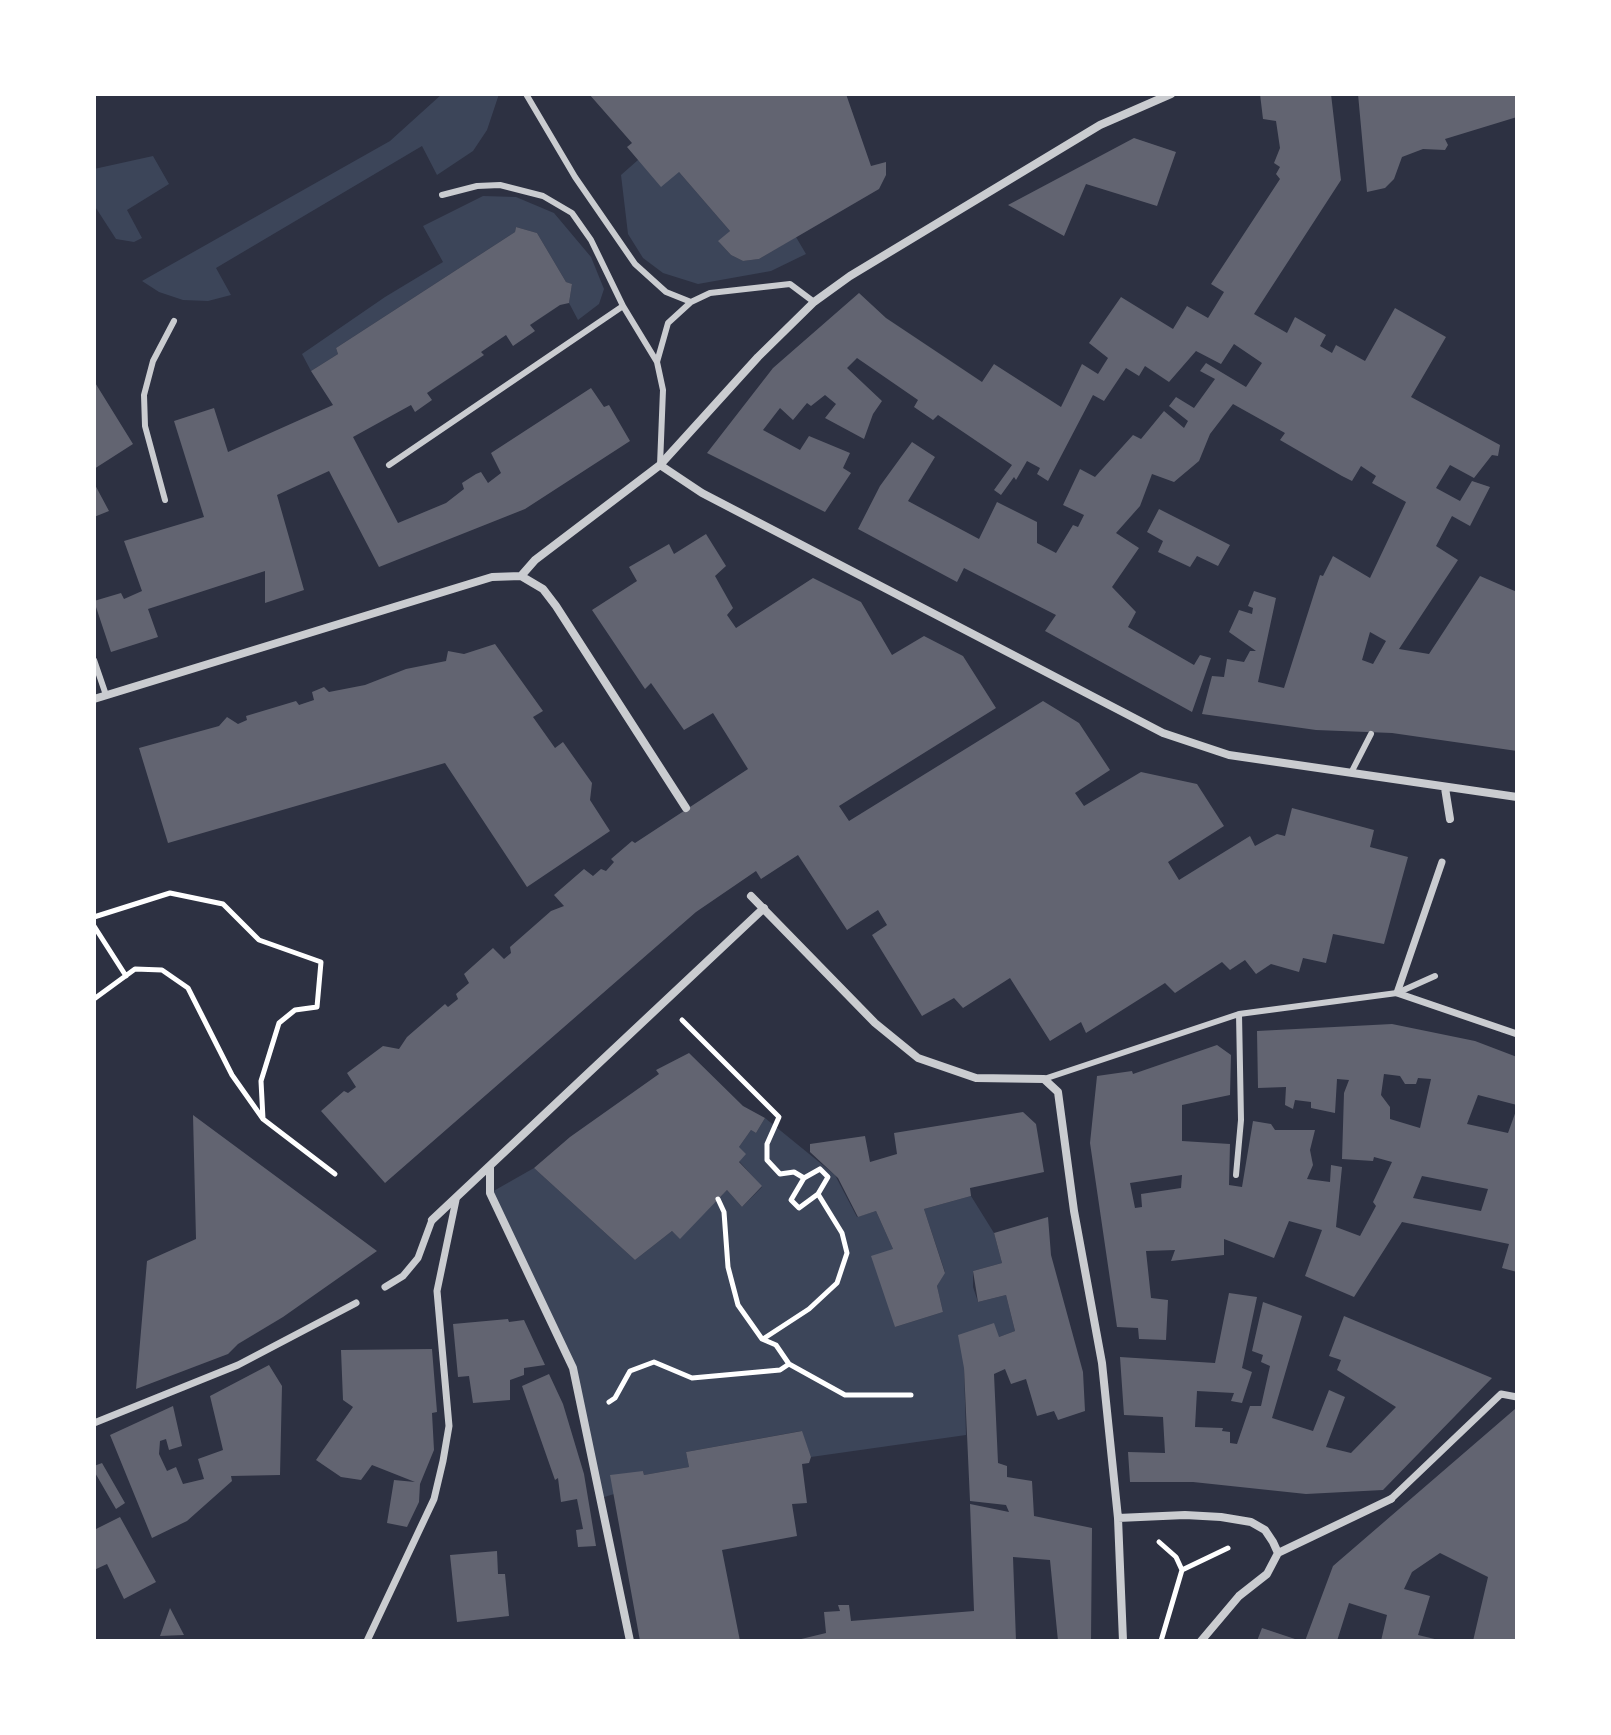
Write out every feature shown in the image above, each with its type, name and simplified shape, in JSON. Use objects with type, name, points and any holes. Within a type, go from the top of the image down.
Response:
[{"type":"street","points":[[521,576],[535,560],[660,465],[814,302],[850,276],[1100,125],[1171,94]]},
{"type":"street","points":[[660,465],[702,493],[1163,733],[1229,755],[1517,797]]},
{"type":"street","points":[[94,699],[492,577],[521,576],[543,589],[556,606],[686,808]]},
{"type":"street","points":[[1445,788],[1450,819]]},
{"type":"street","points":[[1442,862],[1397,993],[1517,1034]]},
{"type":"street","points":[[751,896],[875,1023],[918,1058],[976,1078],[1044,1079],[1058,1092],[1074,1211],[1102,1363],[1118,1518],[1123,1641]]},
{"type":"street","points":[[385,1287],[403,1276],[418,1258],[432,1220],[764,908]]},
{"type":"street","points":[[490,1167],[490,1193],[573,1368],[630,1641]]},
{"type":"street","points":[[367,1641],[434,1499],[443,1461],[449,1426],[437,1291],[456,1200]]},
{"type":"street","points":[[94,1423],[238,1365],[356,1303]]},
{"type":"street","points":[[1201,1641],[1239,1596],[1267,1574],[1278,1553],[1391,1499],[1501,1394],[1517,1397]]},
{"type":"street","points":[[1118,1518],[1185,1515],[1251,1522],[1265,1530],[1278,1553]]},
{"type":"lane","points":[[526,94],[575,177],[635,264],[666,292],[691,302]]},
{"type":"lane","points":[[442,195],[500,185],[543,196],[572,213],[591,240],[623,306],[657,362],[663,390],[660,465]]},
{"type":"lane","points":[[657,362],[668,323],[691,302],[710,293],[790,284],[814,302]]},
{"type":"lane","points":[[389,465],[623,306]]},
{"type":"lane","points":[[165,500],[145,426],[144,395],[153,361],[174,321]]},
{"type":"lane","points":[[94,660],[106,695]]},
{"type":"lane","points":[[1351,773],[1371,734]]},
{"type":"lane","points":[[1044,1079],[1239,1014],[1397,993],[1435,976]]},
{"type":"lane","points":[[1236,1175],[1241,1120],[1239,1014]]},
{"type":"path","points":[[94,917],[170,893],[223,904],[259,940],[321,962],[317,1007],[295,1010],[279,1023],[261,1081],[263,1119]]},
{"type":"path","points":[[94,926],[126,976]]},
{"type":"path","points":[[94,999],[135,969],[162,970],[188,988],[232,1075],[263,1119],[335,1174]]},
{"type":"path","points":[[666,1002],[779,1117],[767,1144],[767,1160],[780,1174],[794,1172],[804,1178]]},
{"type":"path","points":[[820,1169],[828,1177],[818,1194],[799,1208],[791,1200],[804,1178],[820,1169]]},
{"type":"path","points":[[762,1339],[809,1309],[837,1283],[847,1253],[842,1233],[818,1194]]},
{"type":"path","points":[[718,1199],[724,1212],[728,1267],[738,1305],[762,1339],[776,1345],[789,1364],[845,1395],[911,1395]]},
{"type":"path","points":[[582,1413],[615,1398],[630,1371],[654,1362],[692,1378],[780,1370],[789,1364]]},
{"type":"path","points":[[1150,1517],[1152,1533],[1176,1557],[1182,1570],[1161,1641]]},
{"type":"path","points":[[1182,1570],[1228,1547],[1251,1522]]},
{"type":"shaded area","points":[[442,94],[499,94],[487,130],[473,151],[437,175],[422,146],[216,268],[231,295],[208,301],[183,300],[159,292],[142,281],[390,141]]},
{"type":"shaded area","points":[[153,156],[169,184],[127,210],[142,238],[134,242],[116,239],[94,205],[94,169]]},
{"type":"shaded area","points":[[638,160],[679,172],[730,231],[719,242],[731,255],[743,261],[759,259],[796,237],[806,254],[771,271],[698,284],[663,273],[643,258],[628,234],[621,175]]},
{"type":"shaded area","points":[[483,196],[516,197],[554,213],[591,257],[604,289],[599,304],[578,320],[569,303],[572,284],[566,282],[537,233],[516,227],[515,232],[336,348],[338,354],[311,371],[302,354],[443,262],[423,226]]},
{"type":"shaded area","points":[[765,1118],[835,1175],[857,1217],[876,1211],[893,1249],[895,1327],[943,1312],[937,1286],[945,1272],[924,1209],[971,1196],[994,1233],[1002,1263],[973,1271],[973,1287],[978,1302],[1006,1295],[1015,1331],[999,1337],[964,1368],[966,1435],[811,1457],[801,1431],[686,1452],[689,1467],[644,1475],[643,1471],[614,1494],[598,1499],[573,1368],[490,1193],[534,1168],[635,1260],[672,1231],[680,1238],[727,1190],[742,1207],[762,1187],[739,1161],[739,1147],[751,1130],[756,1133]]},
{"type":"building","points":[[589,94],[846,94],[871,166],[886,162],[886,175],[879,189],[759,259],[743,261],[731,255],[718,241],[730,231],[679,172],[661,187],[627,147],[632,143]]},
{"type":"building","points":[[1260,94],[1331,94],[1341,180],[1254,314],[1287,333],[1295,317],[1326,335],[1320,346],[1332,353],[1336,345],[1365,361],[1395,308],[1446,337],[1411,397],[1500,445],[1498,456],[1492,455],[1474,478],[1450,465],[1436,488],[1460,501],[1472,481],[1490,487],[1470,526],[1452,516],[1436,546],[1458,560],[1399,649],[1429,654],[1480,576],[1517,592],[1517,751],[1392,733],[1316,730],[1202,714],[1212,676],[1224,677],[1227,659],[1244,662],[1250,651],[1256,651],[1229,632],[1239,610],[1252,614],[1253,608],[1248,606],[1254,591],[1276,598],[1258,682],[1284,688],[1320,575],[1323,576],[1333,556],[1370,578],[1406,502],[1372,483],[1376,476],[1361,466],[1352,481],[1280,440],[1285,433],[1233,404],[1210,434],[1199,461],[1174,482],[1152,474],[1140,506],[1116,533],[1139,548],[1112,587],[1136,612],[1128,627],[1194,665],[1200,655],[1211,658],[1192,712],[1045,631],[1056,615],[964,568],[957,582],[858,529],[880,486],[912,442],[935,457],[908,501],[979,539],[997,502],[1037,522],[1037,543],[1056,553],[1073,525],[1078,527],[1084,515],[1063,505],[1080,469],[1095,477],[1133,435],[1141,439],[1164,411],[1184,428],[1188,421],[1169,406],[1176,397],[1194,408],[1215,379],[1200,371],[1206,363],[1246,387],[1262,363],[1234,344],[1221,364],[1196,351],[1169,382],[1145,366],[1139,376],[1126,368],[1104,401],[1093,395],[1048,481],[1037,474],[1040,468],[1027,461],[1016,480],[1014,477],[1001,495],[994,490],[1012,465],[938,415],[933,420],[914,407],[918,400],[857,358],[847,368],[882,401],[873,414],[864,439],[825,418],[836,404],[825,395],[811,406],[807,403],[793,420],[780,408],[763,430],[800,450],[809,436],[850,453],[843,468],[851,473],[825,512],[707,453],[773,368],[859,293],[886,318],[982,382],[994,364],[1061,407],[1082,364],[1098,374],[1108,358],[1089,343],[1121,297],[1173,329],[1187,306],[1208,318],[1224,292],[1211,284],[1280,179],[1276,174],[1280,167],[1274,163],[1280,148],[1276,121],[1263,119]],"holes":[[[1370,632],[1386,641],[1373,664],[1362,660]]]},
{"type":"building","points":[[1358,94],[1517,94],[1517,117],[1445,139],[1448,145],[1445,150],[1423,149],[1402,157],[1394,179],[1385,188],[1367,192]]},
{"type":"building","points":[[1134,138],[1176,152],[1157,206],[1086,184],[1064,236],[1008,205]]},
{"type":"building","points":[[516,227],[537,233],[566,282],[572,284],[569,303],[560,305],[530,325],[535,331],[513,346],[506,335],[481,352],[484,355],[427,393],[432,400],[415,412],[411,405],[353,437],[398,523],[446,503],[464,489],[462,483],[476,474],[481,472],[488,483],[501,473],[491,453],[591,388],[604,407],[609,405],[630,441],[525,509],[379,567],[329,471],[277,495],[304,590],[265,603],[265,571],[148,609],[158,637],[111,652],[94,601],[121,593],[124,599],[142,591],[124,541],[204,517],[174,421],[214,408],[228,452],[333,405],[311,371],[338,354],[336,348],[515,232]]},
{"type":"building","points":[[94,381],[133,444],[94,469]]},
{"type":"building","points":[[94,483],[109,511],[94,517]]},
{"type":"building","points":[[1159,509],[1230,545],[1218,566],[1197,556],[1190,567],[1158,552],[1163,541],[1147,532]]},
{"type":"building","points":[[706,534],[726,566],[715,576],[733,608],[727,615],[736,628],[813,578],[861,602],[892,655],[924,636],[963,656],[996,708],[839,806],[849,821],[1043,701],[1079,723],[1110,770],[1075,793],[1084,806],[1141,772],[1197,784],[1224,826],[1168,862],[1179,880],[1250,836],[1255,846],[1277,834],[1285,836],[1292,808],[1374,830],[1370,847],[1408,857],[1384,944],[1333,934],[1326,963],[1303,958],[1299,972],[1271,964],[1256,974],[1245,960],[1230,970],[1222,962],[1175,993],[1165,983],[1086,1033],[1081,1022],[1050,1041],[1010,978],[963,1008],[954,998],[922,1016],[872,935],[887,925],[878,910],[847,930],[798,855],[761,879],[756,871],[696,912],[385,1183],[321,1111],[344,1091],[348,1093],[356,1087],[347,1073],[383,1046],[399,1049],[407,1037],[445,1004],[448,1007],[458,999],[456,994],[469,983],[464,974],[493,948],[504,959],[511,953],[510,947],[551,911],[564,906],[554,895],[584,869],[593,876],[601,869],[606,871],[614,862],[611,859],[632,841],[635,843],[748,769],[713,713],[684,730],[651,683],[645,689],[592,610],[637,581],[629,567],[669,544],[674,554]]},
{"type":"building","points":[[495,644],[543,711],[533,717],[555,748],[563,742],[592,783],[590,800],[610,831],[527,887],[445,763],[168,843],[139,748],[219,726],[227,717],[238,724],[247,720],[246,716],[296,701],[299,705],[314,700],[312,692],[324,687],[329,692],[365,685],[406,669],[446,661],[448,651],[464,654]]},
{"type":"building","points":[[1392,1024],[1475,1041],[1517,1057],[1517,1105],[1478,1095],[1467,1124],[1508,1133],[1517,1108],[1517,1272],[1502,1268],[1509,1244],[1402,1222],[1354,1297],[1305,1276],[1322,1230],[1289,1221],[1274,1258],[1224,1239],[1224,1255],[1171,1261],[1175,1250],[1146,1251],[1151,1298],[1168,1300],[1166,1340],[1139,1339],[1138,1328],[1117,1327],[1090,1143],[1097,1076],[1132,1071],[1133,1074],[1217,1045],[1231,1055],[1230,1095],[1182,1105],[1182,1141],[1230,1144],[1229,1185],[1242,1187],[1253,1121],[1271,1124],[1275,1130],[1315,1130],[1310,1150],[1313,1165],[1307,1179],[1330,1182],[1331,1165],[1342,1167],[1336,1227],[1360,1236],[1376,1206],[1373,1202],[1392,1162],[1374,1157],[1373,1161],[1342,1159],[1344,1093],[1349,1080],[1337,1079],[1335,1113],[1311,1108],[1311,1102],[1295,1100],[1293,1109],[1285,1105],[1286,1087],[1258,1088],[1257,1031]],"holes":[[[1384,1074],[1400,1076],[1405,1084],[1416,1084],[1418,1078],[1431,1079],[1420,1128],[1390,1119],[1390,1107],[1381,1095]],[[1182,1175],[1181,1188],[1141,1194],[1142,1207],[1135,1208],[1130,1183]],[[1422,1176],[1488,1189],[1481,1211],[1413,1198]]]},
{"type":"building","points":[[689,1053],[743,1106],[765,1118],[756,1133],[751,1130],[739,1147],[746,1154],[739,1162],[762,1186],[742,1207],[727,1190],[680,1239],[672,1231],[635,1260],[534,1168],[570,1137],[659,1074],[656,1070]]},
{"type":"building","points":[[1023,1112],[1036,1124],[1044,1172],[970,1188],[971,1196],[924,1209],[945,1273],[937,1286],[943,1312],[895,1327],[871,1256],[893,1249],[876,1211],[858,1217],[838,1178],[810,1152],[810,1144],[865,1136],[870,1162],[897,1154],[894,1133]]},
{"type":"building","points":[[193,1115],[377,1251],[283,1317],[238,1344],[228,1354],[136,1389],[147,1261],[196,1239]]},
{"type":"building","points":[[1048,1217],[1051,1255],[1083,1372],[1085,1411],[1058,1420],[1054,1411],[1037,1416],[1026,1379],[1011,1384],[1005,1369],[994,1374],[998,1463],[1007,1466],[1007,1477],[1032,1481],[1034,1516],[1092,1528],[1091,1641],[1058,1641],[1050,1560],[1013,1557],[1016,1641],[793,1641],[826,1633],[824,1612],[840,1611],[838,1605],[849,1605],[851,1621],[974,1611],[970,1504],[1009,1512],[1006,1505],[970,1501],[964,1368],[958,1335],[994,1323],[999,1337],[1015,1331],[1006,1295],[978,1302],[973,1271],[1002,1263],[994,1233]]},
{"type":"building","points":[[1229,1293],[1257,1297],[1242,1368],[1252,1372],[1242,1403],[1231,1401],[1234,1393],[1197,1391],[1195,1427],[1223,1428],[1222,1431],[1230,1432],[1230,1443],[1237,1444],[1250,1406],[1261,1406],[1270,1366],[1261,1362],[1263,1355],[1252,1351],[1263,1302],[1302,1316],[1272,1418],[1313,1431],[1329,1390],[1345,1397],[1326,1447],[1351,1453],[1396,1407],[1337,1370],[1341,1360],[1329,1356],[1344,1316],[1492,1378],[1383,1490],[1306,1494],[1193,1482],[1130,1482],[1128,1452],[1165,1453],[1163,1417],[1124,1415],[1120,1357],[1215,1363]]},
{"type":"building","points":[[508,1319],[509,1322],[524,1320],[545,1365],[524,1368],[524,1375],[510,1380],[510,1400],[473,1403],[469,1376],[458,1377],[453,1324]]},
{"type":"building","points":[[432,1349],[437,1412],[432,1413],[434,1450],[420,1484],[419,1502],[407,1527],[387,1523],[394,1480],[415,1482],[372,1465],[361,1480],[341,1477],[316,1460],[353,1407],[343,1400],[341,1350]]},
{"type":"building","points":[[269,1365],[282,1386],[280,1475],[231,1476],[232,1481],[187,1521],[152,1538],[110,1435],[173,1406],[182,1446],[169,1450],[166,1439],[160,1441],[159,1454],[167,1471],[176,1467],[183,1484],[204,1479],[198,1459],[223,1450],[210,1396]]},
{"type":"building","points":[[549,1374],[563,1404],[584,1474],[596,1546],[578,1547],[576,1530],[583,1529],[577,1499],[561,1502],[558,1478],[555,1480],[522,1386]]},
{"type":"building","points":[[1515,1409],[1517,1641],[1473,1641],[1488,1577],[1440,1553],[1412,1572],[1404,1589],[1430,1596],[1418,1635],[1443,1641],[1381,1641],[1387,1615],[1349,1603],[1337,1641],[1305,1641],[1333,1566]]},
{"type":"building","points":[[802,1431],[811,1457],[809,1463],[802,1464],[807,1503],[792,1504],[797,1536],[722,1550],[740,1641],[640,1641],[610,1475],[643,1471],[644,1475],[689,1467],[686,1452]]},
{"type":"building","points":[[102,1463],[125,1503],[116,1509],[94,1471],[94,1466]]},
{"type":"building","points":[[120,1517],[156,1582],[124,1599],[107,1564],[94,1570],[94,1530]]},
{"type":"building","points":[[497,1551],[498,1574],[505,1574],[509,1616],[457,1622],[450,1555]]},
{"type":"building","points":[[170,1608],[184,1635],[160,1636]]},
{"type":"building","points":[[1262,1628],[1298,1640],[1298,1641],[1257,1641]]}]
